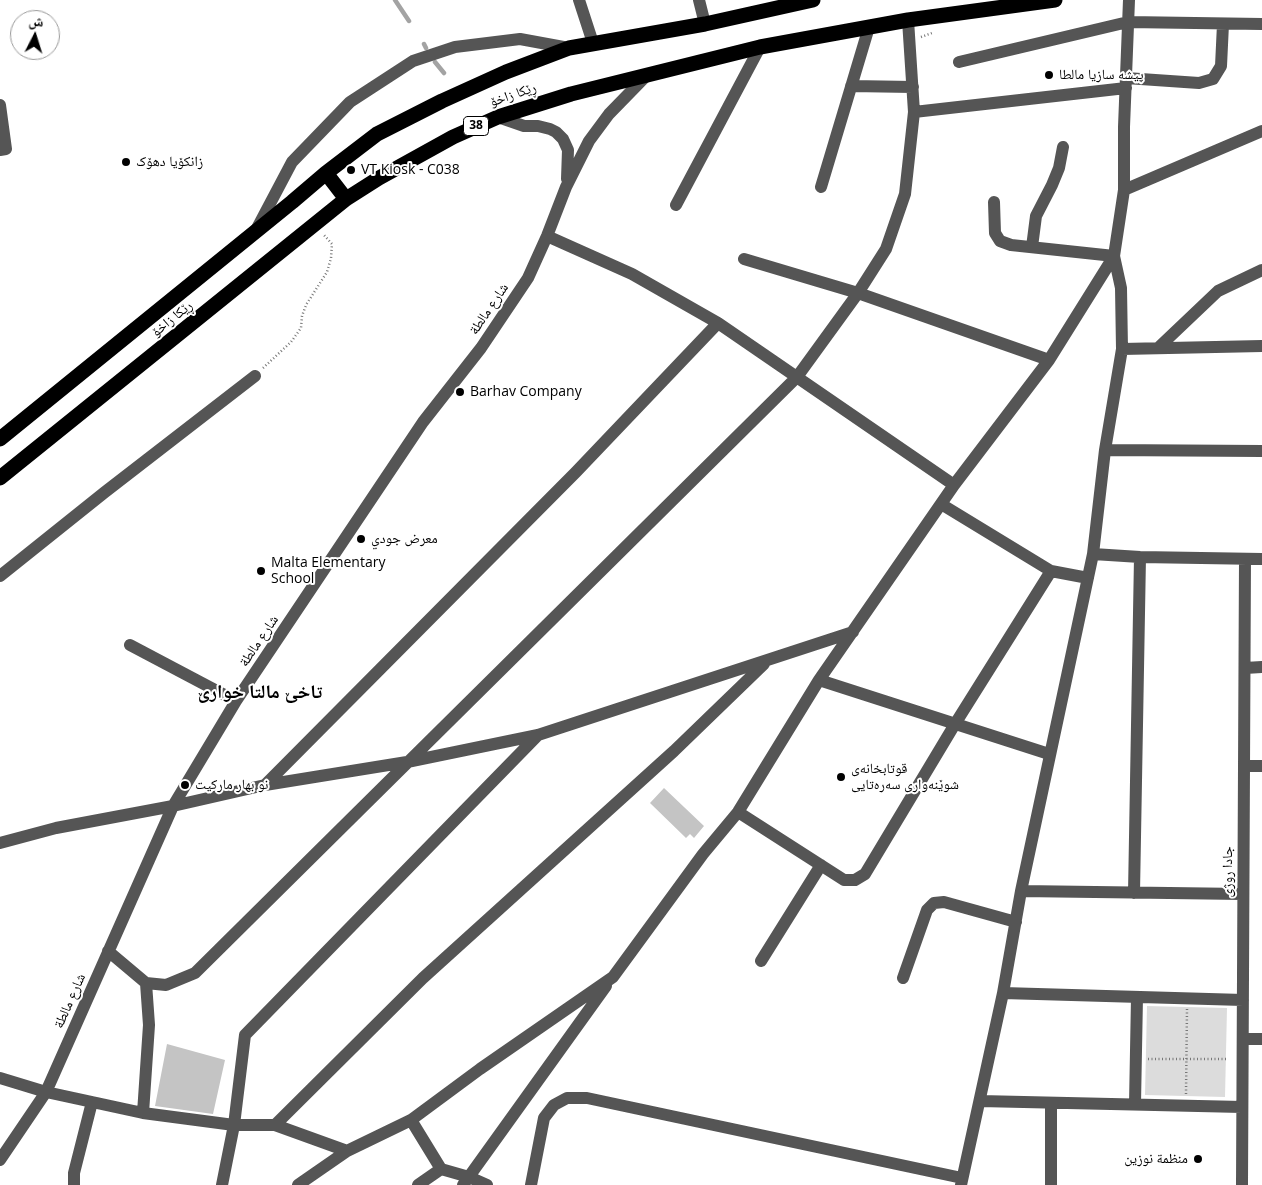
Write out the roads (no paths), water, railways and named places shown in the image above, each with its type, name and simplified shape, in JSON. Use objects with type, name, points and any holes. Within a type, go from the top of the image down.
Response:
[{"type":"highway","name":"ڕێکا زاخۆ","points":[[0,439],[326,173],[377,134],[506,72],[569,48],[705,24],[813,0]]},
{"type":"highway","name":"ڕێکا زاخۆ","points":[[0,478],[346,199],[415,157],[498,117],[571,94],[760,47],[908,20],[1055,0]]},
{"type":"highway","points":[[326,173],[346,199]]},
{"type":"street","points":[[579,0],[593,43]]},
{"type":"street","points":[[699,0],[705,24]]},
{"type":"street","points":[[532,1185],[544,1118],[554,1105],[567,1098],[587,1098],[961,1182],[1003,993],[1021,891],[1049,754],[1093,554],[1105,450],[1122,349],[1121,288],[1114,256],[1124,190],[1129,0]]},
{"type":"street","points":[[108,951],[146,983],[166,985],[195,973],[797,377],[858,293],[886,248],[905,194],[914,112],[914,87],[908,20]]},
{"type":"street","points":[[959,62],[1128,22],[1262,24]]},
{"type":"street","points":[[914,112],[1126,83],[1199,83],[1213,79],[1221,66],[1223,24]]},
{"type":"street","points":[[821,187],[869,27]]},
{"type":"street","points":[[254,233],[292,162],[350,102],[413,61],[455,46],[520,39],[569,48]]},
{"type":"street","points":[[676,205],[760,47]]},
{"type":"street","name":"شارع مالطة","points":[[0,1160],[46,1092],[173,806],[236,701],[423,422],[481,348],[528,278],[548,236],[566,188],[598,128],[648,74]]},
{"type":"street","points":[[851,86],[914,87]]},
{"type":"street","points":[[0,105],[6,149],[0,150]]},
{"type":"street","name":"شارع مالطة","points":[[498,117],[524,126],[538,126],[550,129],[563,139],[569,158],[566,188]]},
{"type":"street","points":[[1124,190],[1262,131]]},
{"type":"street","points":[[1032,248],[1036,216],[1059,168],[1063,147]]},
{"type":"street","points":[[994,202],[995,233],[1000,241],[1010,245],[1032,248],[1114,256]]},
{"type":"street","points":[[548,236],[632,274],[718,323],[954,485]]},
{"type":"street","points":[[466,1181],[612,977],[703,854],[738,812],[818,680],[954,485],[1049,360],[1114,256]]},
{"type":"street","points":[[744,258],[858,293],[1049,360]]},
{"type":"street","points":[[1158,348],[1218,292],[1262,270]]},
{"type":"street","points":[[264,785],[576,472],[718,323]]},
{"type":"street","points":[[1122,349],[1262,346]]},
{"type":"street","points":[[0,576],[255,376]]},
{"type":"street","points":[[1105,450],[1262,451]]},
{"type":"street","points":[[941,504],[1051,571],[1088,578]]},
{"type":"street","points":[[1093,554],[1262,560]]},
{"type":"street","points":[[1134,893],[1140,557]]},
{"type":"street","name":"جادا روژی","points":[[1242,1185],[1245,559]]},
{"type":"street","points":[[738,812],[844,880],[855,880],[864,874],[954,724],[1051,571]]},
{"type":"street","points":[[0,843],[56,828],[173,806],[264,785],[407,762],[538,735],[853,632]]},
{"type":"street","points":[[130,645],[236,701]]},
{"type":"street","points":[[275,1125],[423,978],[674,751],[766,661]]},
{"type":"street","points":[[1245,668],[1262,667]]},
{"type":"street","points":[[818,680],[1049,754]]},
{"type":"street","points":[[222,1185],[234,1125],[245,1035],[538,735]]},
{"type":"street","points":[[1244,766],[1262,766]]},
{"type":"street","points":[[761,961],[821,865]]},
{"type":"street","points":[[1021,891],[1243,894]]},
{"type":"street","points":[[903,978],[927,910],[934,903],[944,902],[1016,922]]},
{"type":"street","points":[[298,1185],[347,1151],[412,1120],[480,1068],[612,977]]},
{"type":"street","points":[[143,1113],[149,1025],[146,983]]},
{"type":"street","points":[[1003,993],[1243,1000]]},
{"type":"street","points":[[1134,1104],[1137,996]]},
{"type":"street","points":[[1243,1039],[1262,1039]]},
{"type":"street","points":[[0,1078],[46,1092],[143,1113],[234,1125],[275,1125],[347,1151]]},
{"type":"street","points":[[980,1101],[1242,1107]]},
{"type":"street","points":[[74,1185],[74,1173],[92,1102]]},
{"type":"street","points":[[1051,1102],[1051,1185]]},
{"type":"street","points":[[412,1120],[441,1169],[466,1181],[487,1185]]},
{"type":"street","points":[[418,1185],[441,1169]]},
{"type":"waterway","points":[[395,0],[409,21]]},
{"type":"waterway","points":[[424,44],[426,48]]},
{"type":"waterway","points":[[435,62],[444,73]]},
{"type":"place","name":"پيشه سازيا مالطا","points":[[1049,75]]},
{"type":"place","name":"زانکۆیا دهۆک","points":[[126,162]]},
{"type":"place","name":"VT Kiosk - C038","points":[[351,170]]},
{"type":"place","name":"Barhav Company","points":[[460,392]]},
{"type":"place","name":"معرض جودي","points":[[361,539]]},
{"type":"place","name":"Malta Elementary School","points":[[261,571]]},
{"type":"place","name":"قوتابخانەی شوێنەواری سەرەتایی","points":[[841,777]]},
{"type":"place","name":"نو بهار ماركيت","points":[[185,785]]},
{"type":"place","name":"منظمة نوزين","points":[[1198,1159]]},
{"type":"district","name":"تاخێ مالتا خوارێ","points":[[260,693]]}]
